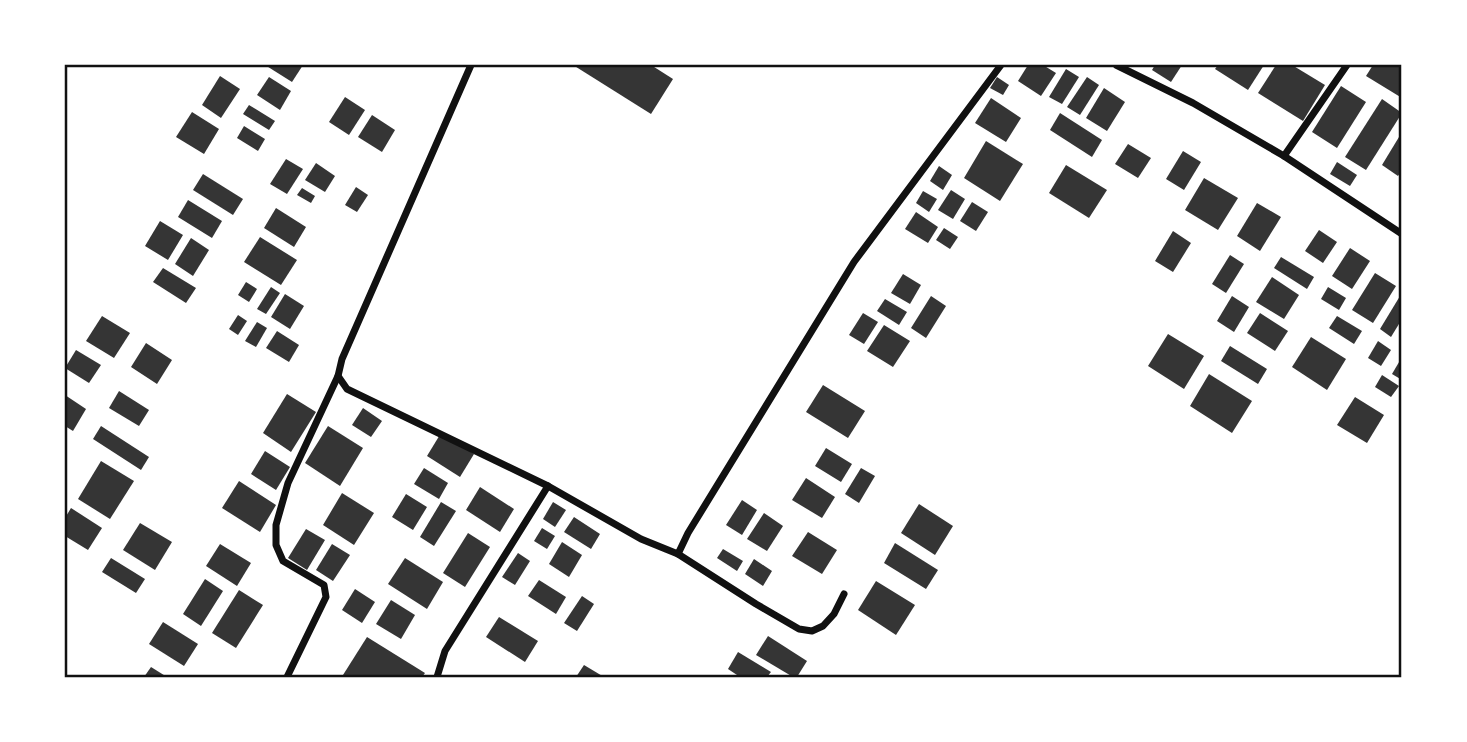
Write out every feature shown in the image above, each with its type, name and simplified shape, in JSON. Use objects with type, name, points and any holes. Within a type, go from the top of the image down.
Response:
[{"type":"street","points":[[287,677],[326,597],[324,585],[283,561],[276,545],[276,525],[288,483],[338,376],[342,359],[471,65]]},
{"type":"street","points":[[678,554],[688,533],[854,262],[1001,65]]},
{"type":"street","points":[[1116,65],[1193,103],[1284,156],[1402,234]]},
{"type":"street","points":[[1284,156],[1347,65]]},
{"type":"street","points":[[338,376],[347,389],[548,486],[641,539],[678,554],[799,629],[812,631],[823,626],[834,614],[845,594]]},
{"type":"street","points":[[437,677],[445,651],[548,486]]},
{"type":"building","points":[[265,65],[303,65],[292,82]]},
{"type":"building","points":[[573,65],[651,65],[673,79],[651,114]]},
{"type":"building","points":[[1028,65],[1043,65],[1056,73],[1041,96],[1018,81]]},
{"type":"building","points":[[1155,65],[1182,65],[1171,82],[1152,70]]},
{"type":"building","points":[[1218,65],[1264,65],[1248,90],[1215,69]]},
{"type":"building","points":[[1276,65],[1292,65],[1325,85],[1303,121],[1258,93]]},
{"type":"building","points":[[1373,65],[1402,65],[1402,98],[1366,76]]},
{"type":"building","points":[[1066,69],[1079,77],[1062,104],[1049,97]]},
{"type":"building","points":[[220,76],[240,89],[221,118],[202,105]]},
{"type":"building","points":[[269,77],[291,91],[280,110],[257,95]]},
{"type":"building","points":[[997,77],[1009,85],[1003,95],[990,88]]},
{"type":"building","points":[[1087,77],[1099,85],[1080,115],[1067,107]]},
{"type":"building","points":[[1341,86],[1366,102],[1337,148],[1312,132]]},
{"type":"building","points":[[1104,88],[1125,102],[1107,131],[1086,118]]},
{"type":"building","points":[[345,97],[365,110],[349,135],[329,122]]},
{"type":"building","points":[[991,98],[1021,118],[1006,142],[975,123]]},
{"type":"building","points":[[1382,99],[1402,113],[1366,170],[1345,157]]},
{"type":"building","points":[[249,105],[275,121],[269,130],[243,114]]},
{"type":"building","points":[[192,112],[219,129],[204,154],[176,137]]},
{"type":"building","points":[[1060,113],[1102,140],[1092,157],[1050,130]]},
{"type":"building","points":[[372,115],[395,130],[382,152],[358,137]]},
{"type":"building","points":[[244,126],[265,139],[258,151],[237,138]]},
{"type":"building","points":[[1399,137],[1402,139],[1402,170],[1398,176],[1382,165]]},
{"type":"building","points":[[986,141],[1023,164],[1000,201],[964,178]]},
{"type":"building","points":[[1128,144],[1151,158],[1138,178],[1115,164]]},
{"type":"building","points":[[1183,151],[1201,162],[1184,190],[1166,179]]},
{"type":"building","points":[[286,159],[303,169],[287,194],[270,184]]},
{"type":"building","points":[[1337,162],[1357,175],[1350,186],[1330,174]]},
{"type":"building","points":[[316,163],[335,176],[325,192],[305,180]]},
{"type":"building","points":[[1066,165],[1107,190],[1089,218],[1049,193]]},
{"type":"building","points":[[939,166],[952,175],[943,190],[930,181]]},
{"type":"building","points":[[203,174],[243,199],[233,215],[193,190]]},
{"type":"building","points":[[1204,178],[1238,198],[1218,230],[1185,210]]},
{"type":"building","points":[[356,187],[368,195],[357,212],[345,205]]},
{"type":"building","points":[[302,188],[315,196],[311,203],[297,195]]},
{"type":"building","points":[[951,190],[965,199],[953,219],[938,210]]},
{"type":"building","points":[[923,191],[937,199],[929,212],[916,203]]},
{"type":"building","points":[[188,200],[222,221],[212,238],[178,217]]},
{"type":"building","points":[[972,202],[988,212],[976,231],[960,221]]},
{"type":"building","points":[[1257,203],[1281,217],[1260,251],[1237,236]]},
{"type":"building","points":[[276,208],[306,227],[294,247],[264,228]]},
{"type":"building","points":[[916,212],[938,227],[928,243],[905,229]]},
{"type":"building","points":[[160,221],[183,235],[168,260],[145,246]]},
{"type":"building","points":[[944,228],[958,237],[950,249],[936,240]]},
{"type":"building","points":[[1319,230],[1337,242],[1323,263],[1305,251]]},
{"type":"building","points":[[1173,231],[1191,243],[1173,272],[1155,261]]},
{"type":"building","points":[[260,237],[297,260],[281,285],[244,262]]},
{"type":"building","points":[[191,238],[209,250],[193,276],[175,264]]},
{"type":"building","points":[[1350,248],[1370,261],[1352,289],[1332,276]]},
{"type":"building","points":[[1230,255],[1244,264],[1226,293],[1212,284]]},
{"type":"building","points":[[1281,257],[1314,277],[1307,289],[1274,268]]},
{"type":"building","points":[[163,268],[196,288],[186,303],[153,282]]},
{"type":"building","points":[[1375,273],[1396,286],[1373,323],[1352,310]]},
{"type":"building","points":[[903,274],[921,285],[910,304],[891,293]]},
{"type":"building","points":[[1272,277],[1299,295],[1284,319],[1256,302]]},
{"type":"building","points":[[246,282],[257,289],[249,302],[238,295]]},
{"type":"building","points":[[271,287],[280,293],[266,314],[257,309]]},
{"type":"building","points":[[1328,287],[1346,298],[1339,310],[1321,299]]},
{"type":"building","points":[[285,294],[304,306],[290,329],[271,317]]},
{"type":"building","points":[[931,296],[946,306],[926,338],[911,328]]},
{"type":"building","points":[[1232,296],[1249,307],[1234,332],[1217,321]]},
{"type":"building","points":[[1400,296],[1402,319],[1391,337],[1380,329]]},
{"type":"building","points":[[885,299],[907,312],[899,325],[877,311]]},
{"type":"building","points":[[863,313],[878,322],[864,344],[849,335]]},
{"type":"building","points":[[1260,313],[1288,331],[1275,351],[1247,333]]},
{"type":"building","points":[[238,315],[247,321],[238,335],[229,329]]},
{"type":"building","points":[[102,316],[130,333],[114,358],[86,341]]},
{"type":"building","points":[[1337,316],[1362,331],[1354,344],[1329,328]]},
{"type":"building","points":[[257,322],[267,328],[256,347],[245,341]]},
{"type":"building","points":[[884,325],[910,341],[893,367],[867,351]]},
{"type":"building","points":[[277,331],[299,345],[289,362],[266,348]]},
{"type":"building","points":[[1168,334],[1204,356],[1184,389],[1148,366]]},
{"type":"building","points":[[1311,337],[1346,359],[1327,390],[1292,367]]},
{"type":"building","points":[[1378,341],[1391,350],[1381,366],[1368,358]]},
{"type":"building","points":[[146,343],[172,360],[157,384],[131,367]]},
{"type":"building","points":[[1230,346],[1267,369],[1258,384],[1221,361]]},
{"type":"building","points":[[76,350],[101,365],[89,383],[65,368]]},
{"type":"building","points":[[1402,357],[1402,380],[1392,374]]},
{"type":"building","points":[[1209,374],[1252,401],[1232,433],[1190,406]]},
{"type":"building","points":[[1382,375],[1399,386],[1391,397],[1375,387]]},
{"type":"building","points":[[823,385],[865,411],[848,438],[806,412]]},
{"type":"building","points":[[119,391],[149,410],[139,426],[109,408]]},
{"type":"building","points":[[287,394],[316,412],[291,452],[263,433]]},
{"type":"building","points":[[65,395],[86,409],[73,431],[65,426]]},
{"type":"building","points":[[1355,397],[1384,415],[1367,443],[1337,425]]},
{"type":"building","points":[[363,408],[382,421],[371,437],[352,425]]},
{"type":"building","points":[[101,426],[149,457],[141,470],[93,439]]},
{"type":"building","points":[[328,426],[363,448],[340,486],[305,463]]},
{"type":"building","points":[[441,433],[474,454],[460,477],[427,456]]},
{"type":"building","points":[[826,448],[852,464],[841,482],[815,466]]},
{"type":"building","points":[[265,451],[290,467],[276,490],[251,474]]},
{"type":"building","points":[[101,461],[134,481],[110,519],[78,499]]},
{"type":"building","points":[[424,468],[448,483],[439,499],[414,484]]},
{"type":"building","points":[[861,468],[875,476],[859,503],[845,494]]},
{"type":"building","points":[[806,478],[835,497],[822,518],[792,500]]},
{"type":"building","points":[[239,481],[276,505],[260,532],[222,508]]},
{"type":"building","points":[[480,487],[514,509],[500,532],[466,510]]},
{"type":"building","points":[[342,493],[374,513],[354,545],[323,525]]},
{"type":"building","points":[[406,494],[427,507],[413,530],[392,517]]},
{"type":"building","points":[[742,500],[757,510],[742,535],[726,525]]},
{"type":"building","points":[[441,502],[456,511],[434,546],[420,537]]},
{"type":"building","points":[[553,502],[566,510],[555,527],[543,519]]},
{"type":"building","points":[[919,504],[953,526],[935,555],[901,533]]},
{"type":"building","points":[[71,508],[102,528],[88,550],[65,536],[65,518]]},
{"type":"building","points":[[764,513],[783,526],[767,551],[747,539]]},
{"type":"building","points":[[574,517],[600,534],[591,549],[564,532]]},
{"type":"building","points":[[140,523],[172,542],[155,570],[123,550]]},
{"type":"building","points":[[542,528],[555,536],[547,549],[534,541]]},
{"type":"building","points":[[306,529],[325,540],[307,570],[288,558]]},
{"type":"building","points":[[808,532],[837,550],[822,574],[792,556]]},
{"type":"building","points":[[468,533],[490,547],[465,587],[443,573]]},
{"type":"building","points":[[562,542],[582,555],[569,577],[549,564]]},
{"type":"building","points":[[895,543],[938,570],[926,589],[884,563]]},
{"type":"building","points":[[220,544],[251,563],[237,586],[206,566]]},
{"type":"building","points":[[332,544],[350,555],[333,581],[316,570]]},
{"type":"building","points":[[723,549],[743,561],[737,571],[717,558]]},
{"type":"building","points":[[518,553],[530,561],[515,585],[502,577]]},
{"type":"building","points":[[111,558],[145,579],[136,593],[102,572]]},
{"type":"building","points":[[405,558],[443,582],[427,609],[388,584]]},
{"type":"building","points":[[754,559],[772,571],[763,586],[745,574]]},
{"type":"building","points":[[205,579],[223,591],[201,626],[183,614]]},
{"type":"building","points":[[539,580],[566,597],[556,614],[528,596]]},
{"type":"building","points":[[876,581],[915,605],[896,635],[858,610]]},
{"type":"building","points":[[355,589],[375,602],[362,623],[342,610]]},
{"type":"building","points":[[239,590],[263,605],[236,648],[212,633]]},
{"type":"building","points":[[582,596],[594,604],[577,631],[564,623]]},
{"type":"building","points":[[391,600],[415,615],[401,639],[376,624]]},
{"type":"building","points":[[499,617],[538,641],[525,662],[486,637]]},
{"type":"building","points":[[163,622],[198,644],[184,666],[149,644]]},
{"type":"building","points":[[768,636],[807,661],[797,677],[756,655]]},
{"type":"building","points":[[367,637],[425,673],[422,677],[343,675]]},
{"type":"building","points":[[738,652],[771,672],[767,677],[740,677],[728,669]]},
{"type":"building","points":[[584,665],[604,677],[576,677]]},
{"type":"building","points":[[151,667],[167,677],[144,677]]}]
